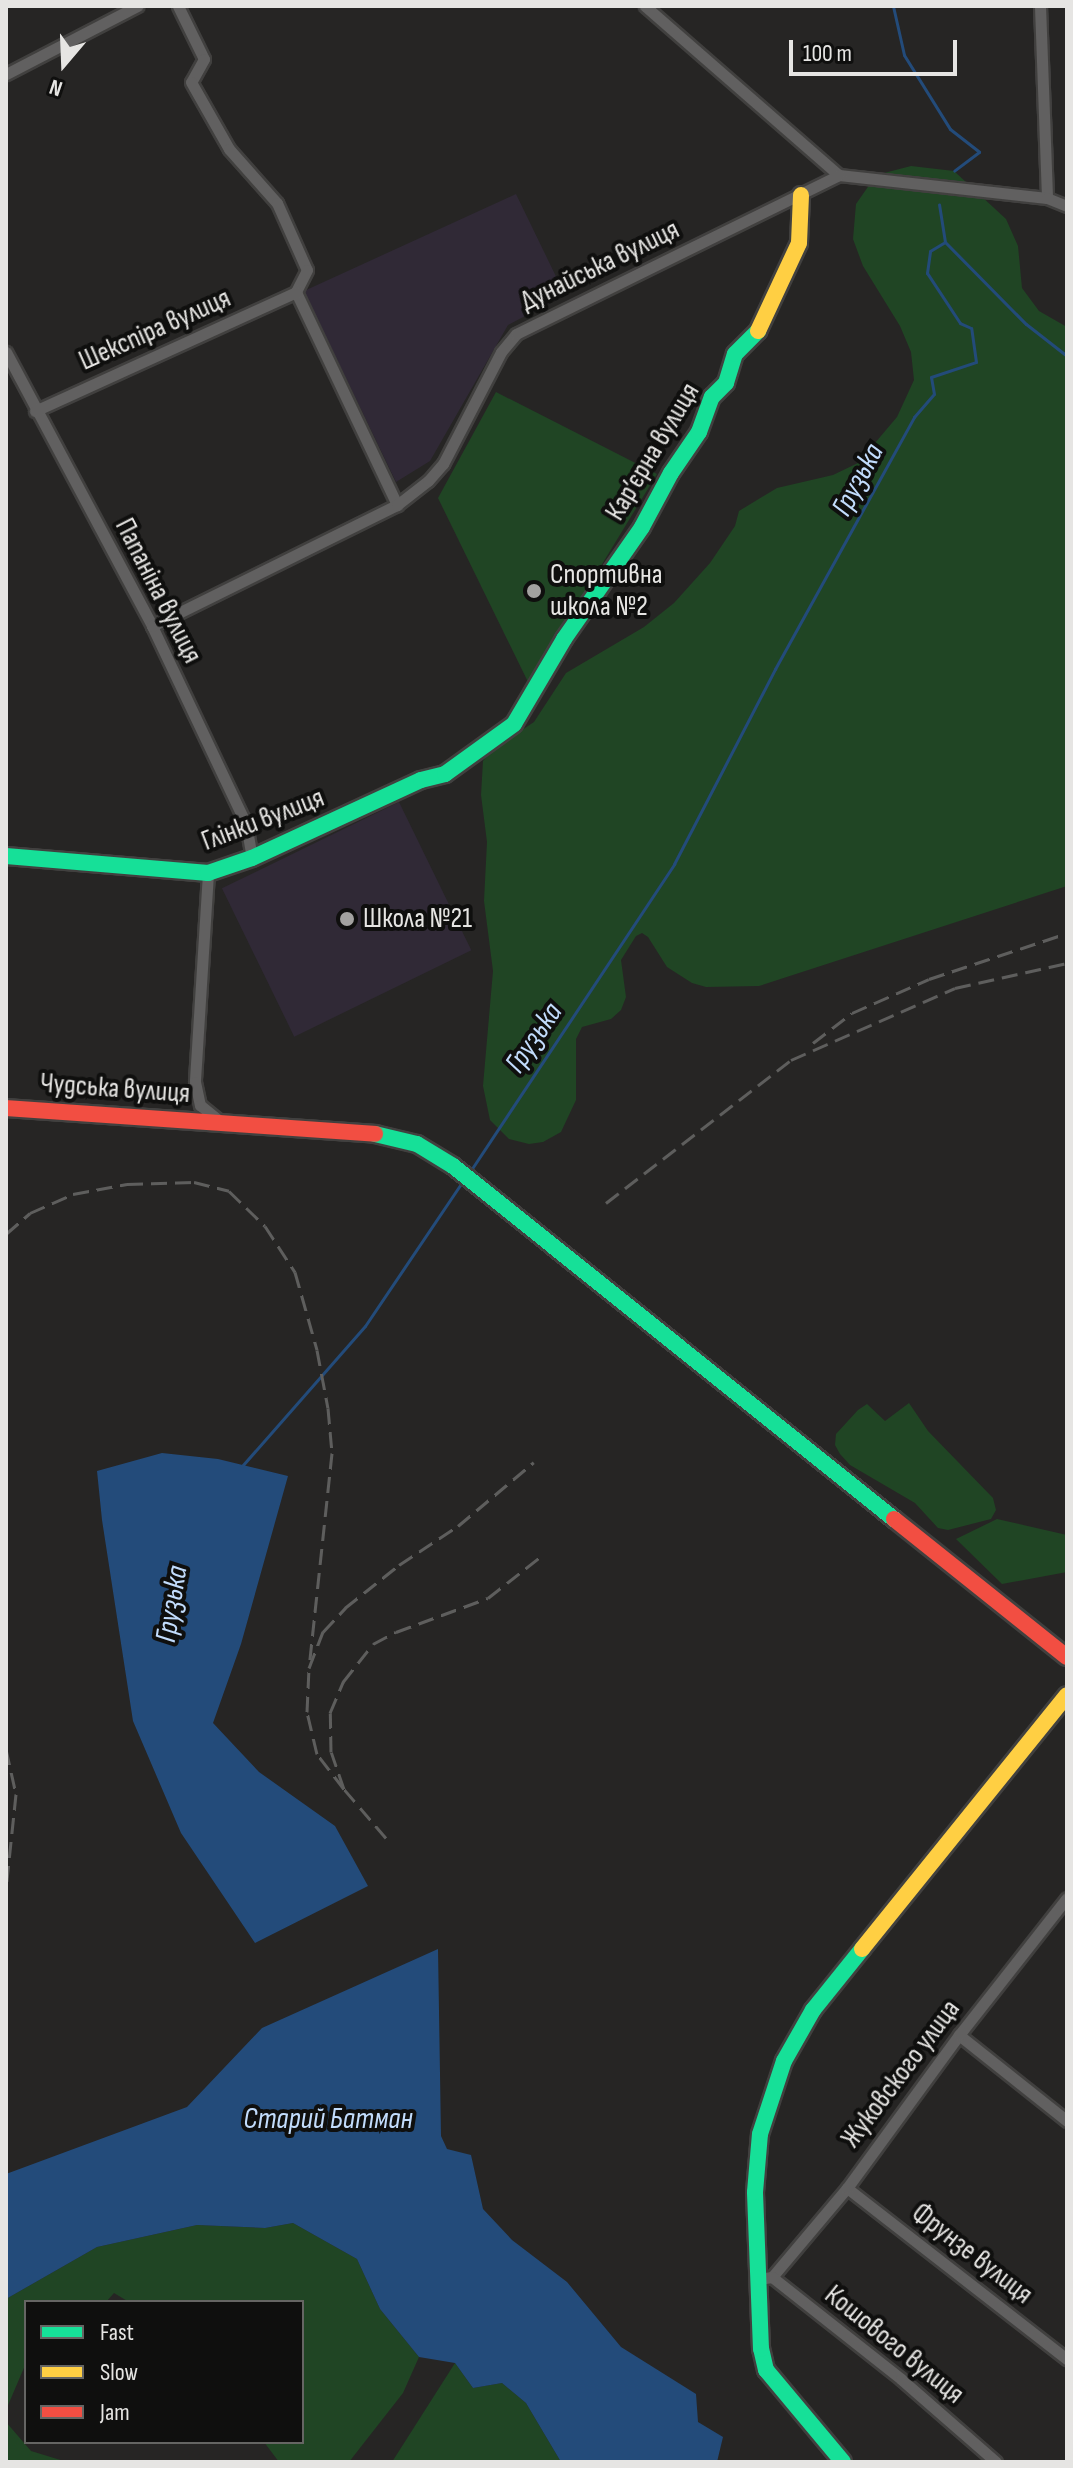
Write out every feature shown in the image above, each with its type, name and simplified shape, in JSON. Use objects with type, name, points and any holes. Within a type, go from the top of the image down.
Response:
[{"type":"street","points":[[6,74],[137,6]]},
{"type":"street","points":[[178,6],[204,59],[191,82],[229,149],[277,203],[307,270],[296,292],[397,505]]},
{"type":"street","points":[[645,6],[839,175],[1047,198],[1067,206]]},
{"type":"street","points":[[1040,6],[1047,198]]},
{"type":"street","name":"Дунайська вулиця","points":[[152,626],[397,505],[428,481],[443,464],[501,352],[516,334],[839,175]]},
{"type":"street","name":"Кар’єрна вулиця","points":[[514,724],[564,639],[642,527],[699,432],[712,397],[726,383],[735,354],[756,335],[799,243],[801,195]]},
{"type":"street","name":"Шекспіра вулиця","points":[[35,411],[296,292]]},
{"type":"street","name":"Папаніна вулиця","points":[[6,352],[152,626],[246,824],[252,858]]},
{"type":"street","name":"Глінки вулиця","points":[[6,856],[208,873],[252,858],[382,801],[421,780],[445,774],[514,724]]},
{"type":"street","points":[[208,873],[195,1082],[200,1105],[221,1122]]},
{"type":"street","name":"Чудська вулиця","points":[[6,1108],[392,1136],[417,1144],[453,1166],[1067,1657]]},
{"type":"street","points":[[843,2462],[766,2370],[761,2349],[764,2278],[755,2192],[760,2134],[784,2061],[813,2010],[1067,1695]]},
{"type":"street","name":"Жуковского улица","points":[[764,2278],[847,2188],[959,2035],[1065,1903]]},
{"type":"street","points":[[959,2035],[1067,2121]]},
{"type":"street","name":"Фрунзе вулиця","points":[[847,2188],[1067,2359]]},
{"type":"street","name":"Кошового вулиця","points":[[764,2278],[901,2379],[996,2462]]},
{"type":"shaded area","points":[[516,194],[565,295],[508,325],[430,461],[396,482],[304,291]]},
{"type":"shaded area","name":"Школа №21","points":[[399,802],[471,950],[294,1037],[222,888]]},
{"type":"green space","points":[[911,166],[954,171],[1006,219],[1018,246],[1022,288],[1039,311],[1067,327],[1067,886],[759,986],[706,987],[692,983],[667,967],[648,937],[642,933],[636,936],[621,960],[626,997],[621,1010],[611,1019],[582,1027],[576,1039],[576,1100],[561,1132],[543,1142],[529,1144],[509,1139],[490,1120],[483,1086],[493,971],[484,901],[487,842],[481,795],[483,761],[492,750],[534,722],[566,673],[644,627],[674,603],[710,563],[735,526],[739,511],[777,488],[833,475],[858,463],[897,417],[914,380],[911,352],[900,326],[863,266],[853,239],[856,204],[872,181],[884,173]]},
{"type":"green space","name":"Спортивна школа №2","points":[[496,392],[657,474],[529,684],[438,498]]},
{"type":"green space","points":[[909,1403],[928,1431],[993,1498],[996,1510],[991,1519],[948,1530],[938,1528],[915,1503],[850,1465],[840,1454],[835,1445],[836,1434],[858,1410],[867,1404],[885,1421]]},
{"type":"green space","points":[[997,1519],[1067,1535],[1067,1572],[1002,1584],[956,1539]]},
{"type":"green space","points":[[293,2223],[357,2259],[380,2309],[419,2357],[403,2393],[349,2462],[279,2462],[266,2444],[304,2444],[304,2300],[126,2300],[114,2293],[108,2300],[24,2300],[24,2368],[6,2410],[6,2299],[97,2247],[197,2225],[265,2228]]},
{"type":"green space","points":[[455,2363],[473,2388],[502,2383],[526,2403],[561,2462],[392,2462]]},
{"type":"green space","points":[[6,2422],[31,2451],[67,2462],[6,2462]]},
{"type":"water","points":[[162,1453],[218,1459],[288,1476],[241,1644],[213,1723],[259,1772],[335,1826],[368,1886],[255,1943],[181,1833],[133,1721],[97,1471]]},
{"type":"water","name":"Старий Батман","points":[[438,1949],[441,2136],[447,2149],[471,2155],[483,2209],[512,2240],[567,2282],[621,2347],[696,2394],[698,2422],[723,2437],[717,2462],[561,2462],[526,2403],[502,2383],[473,2388],[455,2363],[419,2357],[380,2309],[357,2259],[293,2223],[265,2228],[197,2225],[97,2247],[6,2299],[6,2174],[187,2107],[262,2028]]},
{"type":"waterway","name":"Грузька","points":[[893,6],[904,55],[950,129],[979,152],[954,171]]},
{"type":"waterway","name":"Грузька","points":[[469,1173],[674,864],[775,669],[914,417],[934,394],[931,377],[976,362],[971,328],[960,323],[927,273],[930,251],[945,242],[939,204]]},
{"type":"waterway","points":[[945,242],[1026,324],[1067,356]]},
{"type":"waterway","name":"Грузька","points":[[242,1466],[365,1326],[462,1182]]},
{"type":"railway","points":[[813,1043],[852,1013],[929,979],[1067,933]]},
{"type":"railway","points":[[606,1203],[791,1060],[955,988],[1067,963]]},
{"type":"railway","points":[[6,1234],[30,1213],[73,1194],[127,1184],[194,1182],[229,1191],[265,1226],[295,1272],[317,1350],[328,1408],[332,1453],[309,1668]]},
{"type":"railway","points":[[344,1789],[317,1754],[307,1712],[309,1668],[323,1632],[345,1608],[399,1565],[458,1526],[534,1462]]},
{"type":"railway","points":[[386,1838],[344,1789],[331,1752],[330,1713],[343,1682],[373,1644],[396,1632],[488,1598],[544,1554]]},
{"type":"railway","points":[[6,1749],[16,1794],[6,1889]]},
{"type":"traffic: fast","points":[[6,856],[208,873],[252,858],[421,780],[445,774],[514,724],[564,639],[642,527],[671,473],[699,432],[712,397],[726,383],[735,354],[758,331]]},
{"type":"traffic: fast","points":[[375,1134],[417,1144],[453,1166],[894,1519]]},
{"type":"traffic: fast","points":[[843,2462],[766,2370],[761,2349],[755,2192],[760,2134],[784,2061],[813,2010],[862,1949]]},
{"type":"traffic: slow","points":[[758,331],[799,243],[801,195]]},
{"type":"traffic: slow","points":[[862,1949],[1067,1695]]},
{"type":"traffic: jam","points":[[6,1108],[375,1134]]},
{"type":"traffic: jam","points":[[894,1519],[1067,1657]]},
{"type":"place","name":"Спортивна школа №2","points":[[534,591]]},
{"type":"place","name":"Школа №21","points":[[347,919]]}]
